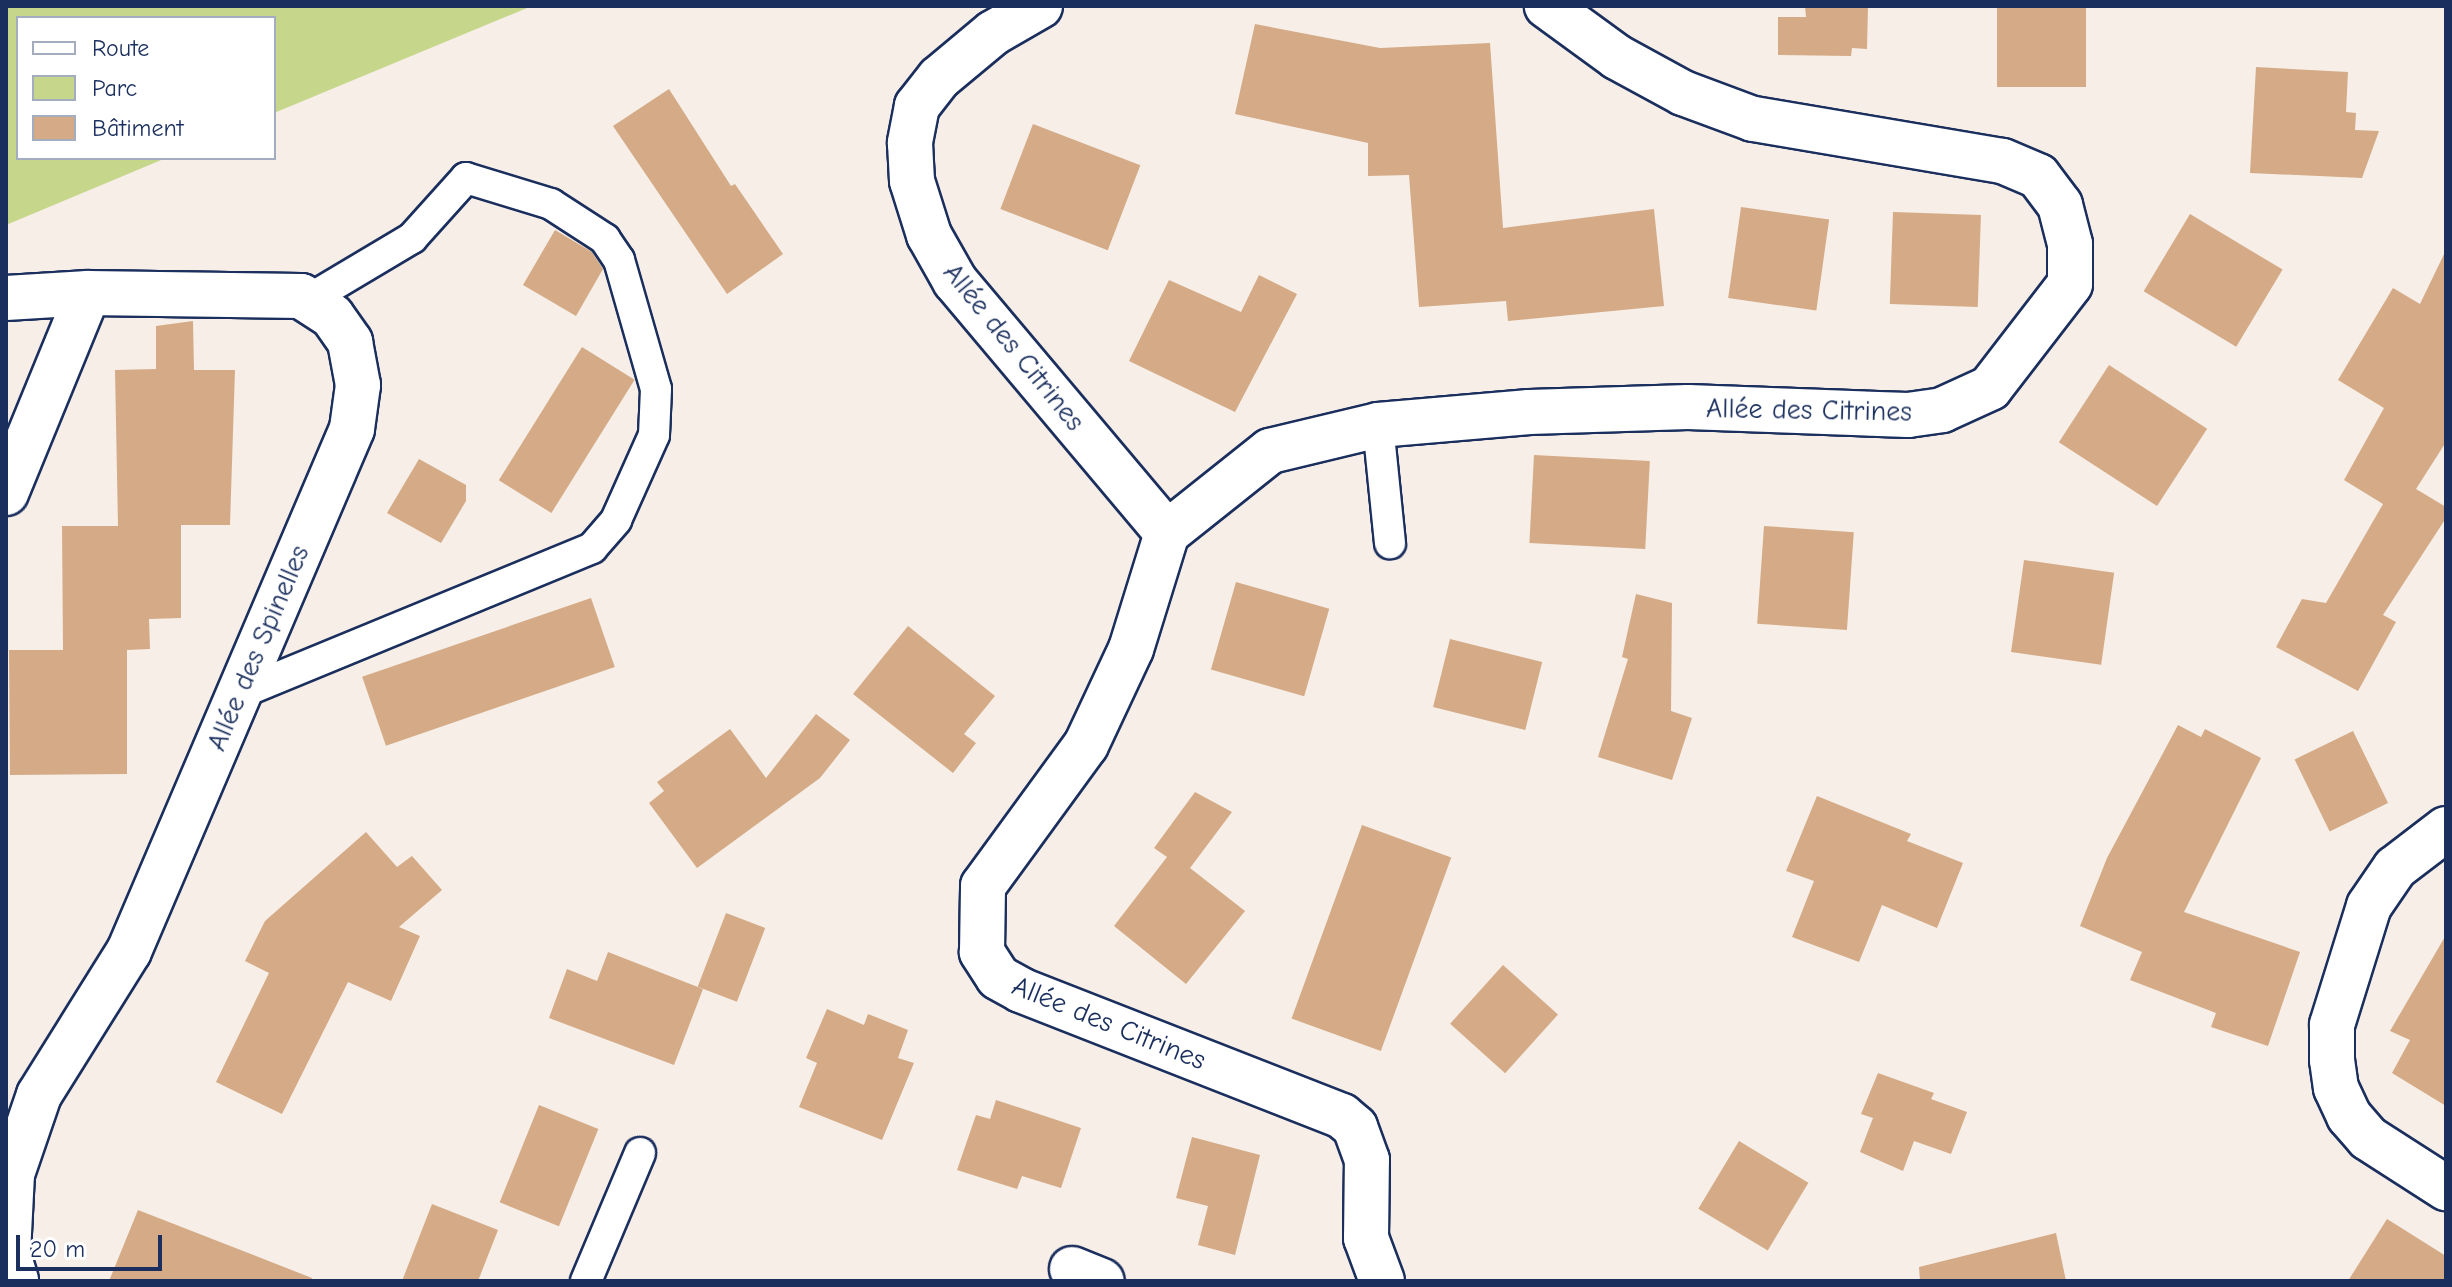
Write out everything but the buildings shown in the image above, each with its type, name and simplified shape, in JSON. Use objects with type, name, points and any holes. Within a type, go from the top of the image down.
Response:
[{"type":"street","name":"Allée des Citrines","points":[[1040,6],[993,33],[939,78],[917,106],[910,143],[912,181],[929,235],[955,281],[1167,533]]},
{"type":"street","name":"Allée des Citrines","points":[[1382,1281],[1366,1238],[1367,1160],[1355,1127],[1342,1116],[1021,990],[998,977],[982,952],[983,886],[1086,745],[1131,649],[1167,533],[1270,451],[1378,425],[1529,412],[1688,407],[1908,415],[1942,410],[1990,388],[2070,284],[2070,244],[2060,205],[2038,176],[2002,161],[1753,119],[1669,86],[1617,57],[1547,6]]},
{"type":"street","points":[[6,298],[88,293],[308,300]]},
{"type":"street","points":[[6,493],[88,293]]},
{"type":"street","name":"Allée des Spinelles","points":[[16,1281],[8,1254],[9,1174],[39,1095],[129,951],[352,429],[358,385],[350,342],[332,316],[308,300]]},
{"type":"street","points":[[2446,829],[2395,868],[2369,906],[2332,1025],[2332,1060],[2336,1088],[2349,1116],[2368,1138],[2446,1188]]},
{"type":"lane","points":[[238,694],[592,548],[616,520],[654,435],[656,389],[619,260],[605,239],[551,204],[466,178],[412,238],[308,300]]},
{"type":"lane","points":[[1378,425],[1390,543]]},
{"type":"lane","points":[[586,1281],[640,1153]]},
{"type":"green space","points":[[6,6],[532,6],[276,112],[276,16],[16,16],[16,160],[161,160],[6,225]]}]
